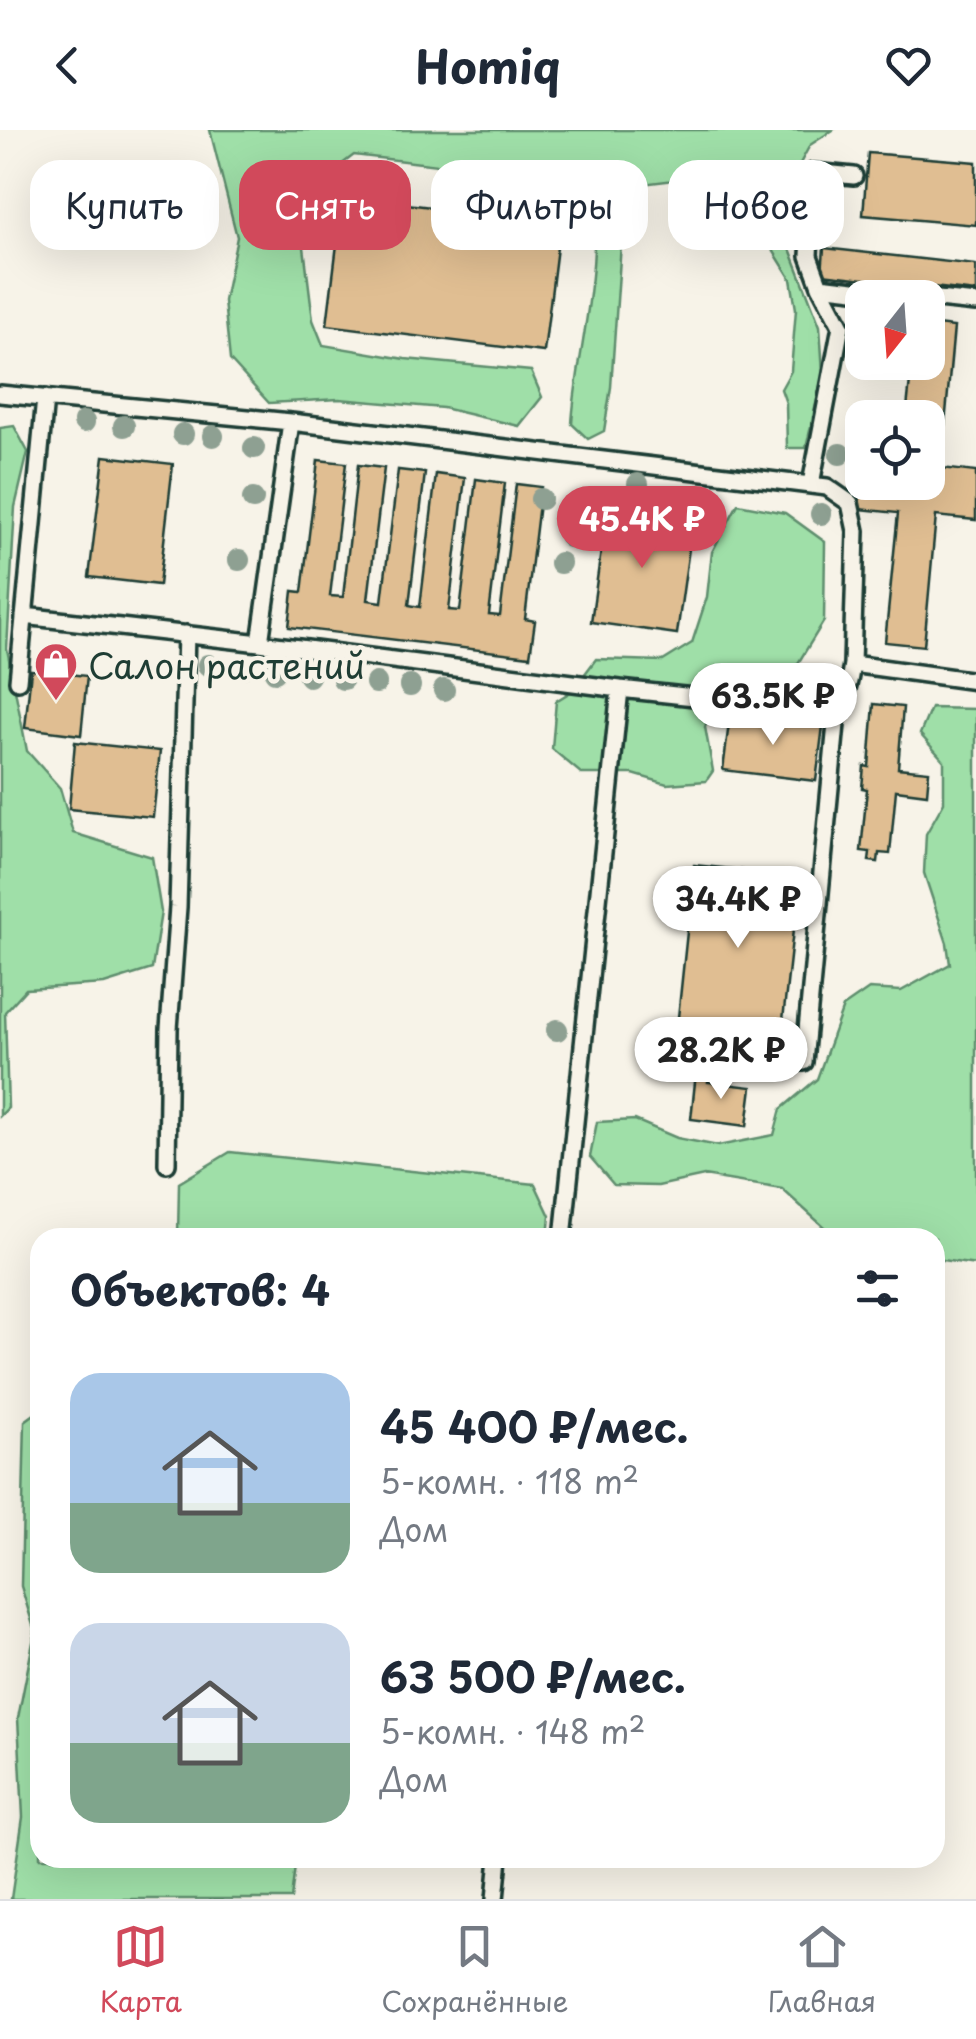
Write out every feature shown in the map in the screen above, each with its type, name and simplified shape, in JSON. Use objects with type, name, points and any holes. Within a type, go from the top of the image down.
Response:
[{"type":"lane","points":[[811,484],[840,326],[809,256],[813,172],[854,176]]},
{"type":"lane","points":[[820,286],[845,289]]},
{"type":"lane","points":[[945,300],[976,304]]},
{"type":"lane","points":[[0,394],[291,422],[811,484],[827,487],[850,504],[856,531],[852,664],[848,690],[838,704],[804,1062],[676,1050]]},
{"type":"lane","points":[[18,681],[46,398]]},
{"type":"lane","points":[[260,643],[291,422]]},
{"type":"lane","points":[[24,616],[814,710],[838,704]]},
{"type":"lane","points":[[167,1164],[186,634]]},
{"type":"lane","points":[[852,664],[976,681]]},
{"type":"lane","points":[[565,1228],[620,689]]},
{"type":"lane","points":[[495,1899],[498,1868]]},
{"type":"green space","points":[[210,130],[833,130],[810,145],[802,160],[668,160],[668,181],[648,183],[648,160],[431,160],[431,164],[354,155],[347,160],[239,160],[239,250],[304,250],[313,320],[323,345],[405,359],[531,371],[542,397],[519,426],[443,408],[339,399],[269,403],[230,360],[224,301],[237,237]]},
{"type":"green space","points":[[593,250],[621,250],[604,431],[588,439],[572,424]]},
{"type":"green space","points":[[773,250],[791,250],[820,326],[823,373],[806,448],[787,448],[786,403],[781,389],[791,371],[796,309],[791,279]]},
{"type":"green space","points":[[14,426],[28,452],[15,507],[7,649],[27,751],[60,788],[73,833],[152,857],[161,912],[152,969],[104,984],[26,989],[5,1012],[8,1108],[0,1116],[0,428]]},
{"type":"green space","points":[[738,504],[785,513],[825,542],[824,621],[797,665],[718,690],[705,727],[713,771],[706,781],[667,784],[633,774],[582,774],[552,749],[556,701],[572,691],[596,659],[663,661],[692,643],[707,597],[712,552]]},
{"type":"green space","points":[[931,708],[976,709],[976,1265],[945,1260],[945,1228],[825,1228],[782,1189],[704,1176],[658,1186],[614,1185],[590,1157],[597,1122],[635,1120],[677,1138],[718,1146],[774,1135],[781,1109],[817,1079],[843,1007],[869,989],[901,991],[950,964],[924,873],[926,834],[944,802],[944,761],[920,734]]},
{"type":"green space","points":[[230,1152],[535,1184],[550,1216],[549,1228],[178,1228],[179,1183]]},
{"type":"green space","points":[[30,1417],[30,1616],[21,1586],[25,1421]]},
{"type":"green space","points":[[30,1657],[30,1868],[295,1868],[291,1899],[11,1899],[23,1817],[18,1718]]},
{"type":"building","points":[[868,153],[976,162],[976,225],[863,215]]},
{"type":"building","points":[[411,204],[431,207],[431,250],[557,250],[544,352],[327,325],[336,250],[411,250]]},
{"type":"building","points":[[824,250],[976,265],[976,292],[945,288],[945,280],[873,280],[822,274]]},
{"type":"building","points":[[945,326],[954,327],[945,425],[945,400],[908,400],[910,380],[945,380]]},
{"type":"building","points":[[104,456],[173,464],[159,585],[89,577]]},
{"type":"building","points":[[318,460],[346,463],[330,596],[343,597],[358,465],[384,468],[368,600],[382,602],[398,470],[425,473],[409,605],[420,607],[436,474],[465,478],[449,610],[460,611],[476,479],[505,483],[489,615],[500,616],[516,484],[541,487],[525,619],[535,621],[530,656],[289,627],[293,591],[302,592]]},
{"type":"building","points":[[945,468],[976,472],[976,520],[936,516],[924,646],[885,642],[898,513],[859,509],[860,500],[945,500]]},
{"type":"building","points":[[607,508],[693,520],[677,634],[591,622]]},
{"type":"building","name":"Салон растений","points":[[31,670],[87,676],[81,735],[25,728]]},
{"type":"building","points":[[874,704],[903,707],[898,768],[929,771],[927,794],[896,790],[890,854],[879,853],[878,862],[869,861],[870,852],[861,851],[867,789],[862,788],[864,766],[869,767]]},
{"type":"building","points":[[730,715],[823,726],[816,781],[723,770]]},
{"type":"building","points":[[75,742],[160,751],[153,817],[69,809]]},
{"type":"building","points":[[694,865],[799,876],[781,1038],[677,1027]]},
{"type":"building","points":[[696,1073],[709,1075],[708,1082],[752,1087],[747,1126],[691,1119]]},
{"type":"place","name":"Салон растений","points":[[56,702]]}]
